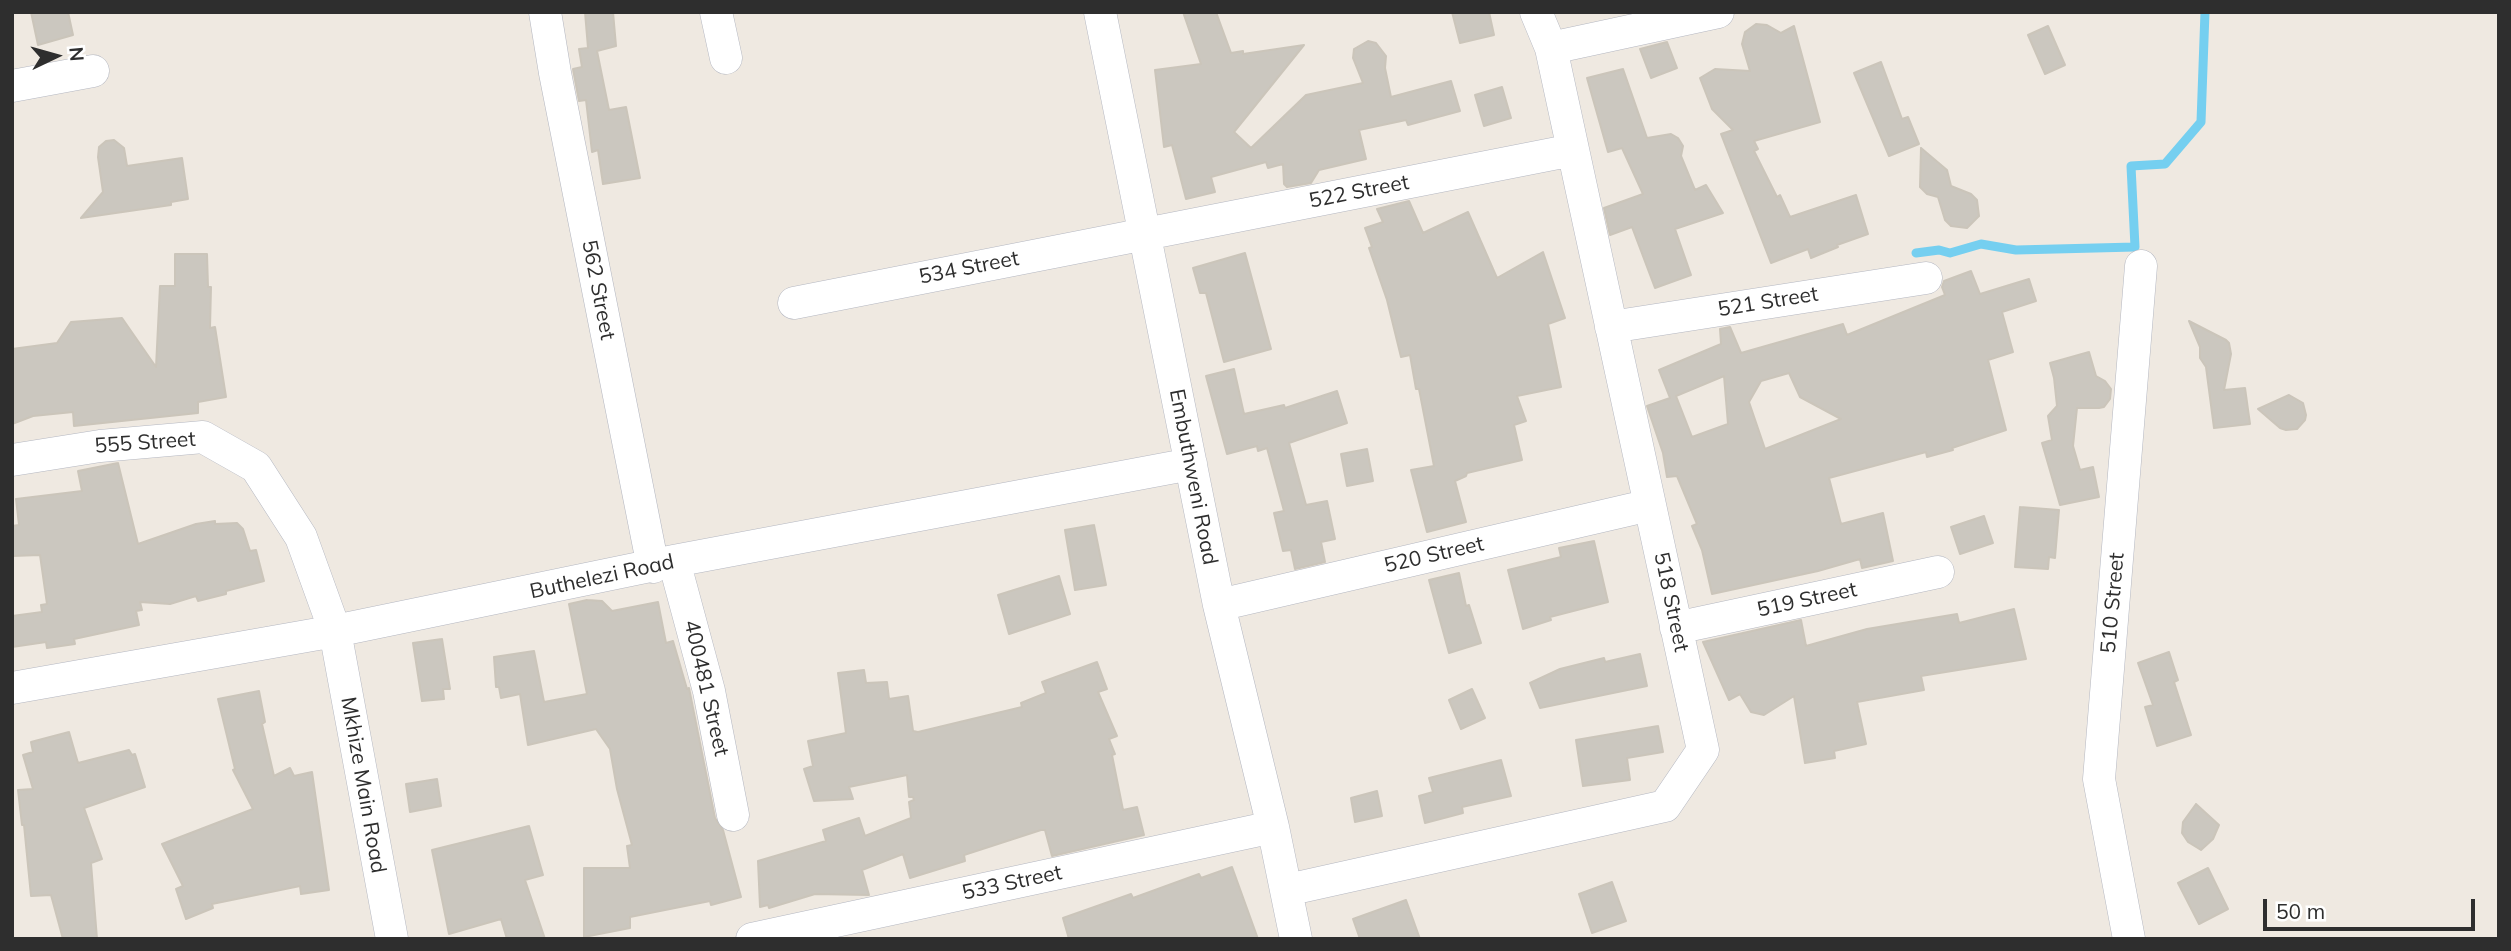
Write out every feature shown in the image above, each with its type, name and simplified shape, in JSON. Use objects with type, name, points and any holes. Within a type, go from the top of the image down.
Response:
[{"type":"street","name":"562 Street","points":[[545,12],[557,87],[664,564]]},
{"type":"street","points":[[716,12],[726,58]]},
{"type":"street","name":"Embuthweni Road","points":[[1100,12],[1219,605],[1273,827],[1296,939]]},
{"type":"street","name":"518 Street","points":[[1287,890],[1665,806],[1703,750],[1550,48],[1536,12]]},
{"type":"street","points":[[1550,48],[1718,12]]},
{"type":"street","points":[[12,86],[93,71]]},
{"type":"street","name":"522 Street","points":[[1145,234],[1573,150]]},
{"type":"street","name":"534 Street","points":[[794,303],[1145,234]]},
{"type":"street","name":"510 Street","points":[[2129,939],[2099,779],[2141,266]]},
{"type":"street","name":"521 Street","points":[[1611,327],[1926,278]]},
{"type":"street","name":"555 Street","points":[[12,460],[100,446],[203,437],[256,467],[301,537],[335,631]]},
{"type":"street","name":"Buthelezi Road","points":[[12,688],[335,631],[664,564],[1191,464]]},
{"type":"street","name":"520 Street","points":[[1219,605],[1650,505]]},
{"type":"street","name":"400481 Street","points":[[664,564],[709,691],[733,815]]},
{"type":"street","name":"519 Street","points":[[1676,628],[1938,572]]},
{"type":"street","name":"Mkhize Main Road","points":[[335,631],[385,938]]},
{"type":"street","name":"533 Street","points":[[752,939],[1273,827]]},
{"type":"building","points":[[31,12],[68,12],[73,35],[38,45]]},
{"type":"building","points":[[585,12],[613,12],[616,46],[597,51],[609,110],[626,107],[640,178],[603,184],[598,150],[592,152],[586,100],[579,101],[573,69],[582,67],[579,49],[588,48]]},
{"type":"building","points":[[1183,12],[1216,12],[1231,53],[1243,51],[1243,54],[1304,45],[1234,132],[1251,148],[1306,95],[1363,83],[1353,58],[1354,49],[1368,41],[1376,43],[1386,56],[1385,68],[1391,97],[1451,81],[1460,111],[1408,125],[1406,120],[1359,130],[1366,159],[1319,170],[1311,183],[1287,187],[1284,184],[1283,164],[1268,168],[1266,162],[1211,177],[1215,192],[1186,199],[1172,145],[1164,147],[1155,70],[1201,64]]},
{"type":"building","points":[[1452,12],[1489,12],[1494,35],[1460,43]]},
{"type":"building","points":[[1756,24],[1767,25],[1781,33],[1794,26],[1820,122],[1754,141],[1758,149],[1754,151],[1777,197],[1780,195],[1790,217],[1856,195],[1868,234],[1811,258],[1808,249],[1771,263],[1721,134],[1733,130],[1712,109],[1700,78],[1715,69],[1750,71],[1742,44],[1745,32]]},
{"type":"building","points":[[2048,26],[2065,65],[2045,74],[2028,35]]},
{"type":"building","points":[[1667,42],[1677,68],[1651,78],[1640,49]]},
{"type":"building","points":[[1881,62],[1902,119],[1908,117],[1919,144],[1889,156],[1854,73]]},
{"type":"building","points":[[1623,69],[1647,138],[1671,134],[1678,138],[1683,146],[1681,156],[1695,190],[1706,185],[1723,213],[1675,229],[1691,275],[1655,288],[1632,227],[1610,235],[1604,208],[1643,194],[1622,148],[1608,152],[1587,78]]},
{"type":"building","points":[[1502,87],[1511,118],[1484,126],[1475,95]]},
{"type":"building","points":[[114,140],[124,148],[127,166],[182,158],[188,199],[171,202],[171,205],[81,218],[103,192],[99,147],[106,141]]},
{"type":"building","points":[[1921,148],[1947,170],[1951,186],[1971,194],[1977,200],[1979,216],[1967,228],[1951,226],[1945,220],[1938,197],[1927,194],[1920,187]]},
{"type":"building","points":[[1409,201],[1423,233],[1468,212],[1497,278],[1543,252],[1565,318],[1548,324],[1561,387],[1517,396],[1526,421],[1514,425],[1522,460],[1467,473],[1455,481],[1466,522],[1427,532],[1411,470],[1434,466],[1419,389],[1416,389],[1410,355],[1401,357],[1365,228],[1383,222],[1377,209]]},
{"type":"building","points":[[1245,253],[1271,349],[1224,362],[1206,293],[1200,293],[1193,268]]},
{"type":"building","points":[[175,254],[207,254],[208,287],[211,287],[210,328],[215,327],[226,397],[198,402],[198,413],[74,426],[73,412],[33,416],[12,424],[12,349],[57,343],[71,322],[122,318],[156,367],[160,286],[175,286]]},
{"type":"building","points":[[1971,271],[1980,294],[2029,279],[2036,301],[2002,312],[2013,352],[1988,360],[2006,430],[1952,448],[1953,450],[1927,457],[1926,452],[1829,478],[1841,524],[1883,513],[1893,561],[1862,568],[1860,559],[1712,594],[1702,550],[1692,526],[1697,524],[1677,476],[1667,477],[1663,453],[1647,406],[1670,398],[1659,370],[1721,344],[1720,329],[1730,327],[1741,353],[1843,324],[1847,335],[1945,295],[1942,287],[1944,281]],"holes":[[[1789,373],[1800,397],[1841,419],[1765,449],[1749,402],[1761,381]],[[1724,376],[1728,424],[1692,437],[1676,396]]]},
{"type":"building","points":[[2189,321],[2229,343],[2231,354],[2224,390],[2245,388],[2250,424],[2214,428],[2206,367],[2200,358],[2200,347]]},
{"type":"building","points":[[2089,352],[2096,376],[2105,381],[2111,389],[2110,399],[2104,407],[2077,408],[2073,446],[2080,470],[2093,467],[2099,497],[2060,505],[2042,443],[2052,440],[2048,416],[2057,406],[2050,363]]},
{"type":"building","points":[[1234,369],[1244,414],[1284,405],[1285,408],[1337,391],[1347,423],[1289,443],[1306,505],[1327,501],[1335,539],[1321,542],[1325,562],[1295,569],[1291,550],[1283,551],[1274,513],[1284,511],[1267,448],[1258,451],[1257,446],[1227,454],[1206,376]]},
{"type":"building","points":[[2289,395],[2303,403],[2306,415],[2297,429],[2286,430],[2258,409]]},
{"type":"building","points":[[1367,449],[1373,481],[1347,486],[1341,454]]},
{"type":"building","points":[[118,463],[138,544],[196,524],[215,521],[215,524],[237,523],[243,529],[250,551],[256,550],[264,581],[198,601],[196,596],[170,604],[140,602],[142,610],[136,611],[139,625],[74,639],[75,644],[47,648],[46,642],[12,647],[12,616],[42,612],[41,605],[47,604],[40,555],[12,556],[12,526],[19,525],[16,499],[82,491],[78,471]]},
{"type":"building","points":[[2020,507],[2059,510],[2055,558],[2049,557],[2048,569],[2015,567]]},
{"type":"building","points":[[1984,516],[1993,543],[1960,554],[1951,527]]},
{"type":"building","points":[[1094,525],[1106,585],[1075,590],[1065,530]]},
{"type":"building","points":[[1594,541],[1608,602],[1550,617],[1551,620],[1523,629],[1508,570],[1561,557],[1559,548]]},
{"type":"building","points":[[1459,573],[1466,606],[1469,605],[1481,643],[1449,653],[1429,580]]},
{"type":"building","points":[[1059,576],[1070,614],[1009,634],[998,595]]},
{"type":"building","points":[[587,600],[602,601],[612,611],[658,602],[666,643],[673,641],[687,689],[689,688],[715,818],[723,830],[741,897],[711,905],[710,901],[630,917],[630,928],[584,937],[584,868],[630,868],[627,846],[632,845],[617,789],[610,749],[596,729],[528,745],[520,694],[501,698],[499,687],[496,687],[494,657],[534,651],[544,702],[587,694],[569,604]]},
{"type":"building","points":[[2014,609],[2026,659],[1921,676],[1924,690],[1857,702],[1866,744],[1834,751],[1835,758],[1805,763],[1794,696],[1764,715],[1751,712],[1740,694],[1729,700],[1703,642],[1801,620],[1806,646],[1867,629],[1957,614],[1959,623]]},
{"type":"building","points":[[442,639],[450,689],[443,689],[444,699],[422,701],[413,643]]},
{"type":"building","points":[[2169,652],[2178,680],[2174,682],[2191,735],[2157,746],[2145,707],[2153,705],[2138,663]]},
{"type":"building","points":[[1640,654],[1647,686],[1540,708],[1530,683],[1560,669],[1604,658],[1605,662]]},
{"type":"building","points":[[1097,662],[1107,689],[1098,692],[1117,736],[1109,739],[1115,754],[1112,755],[1123,810],[1137,807],[1144,835],[1052,856],[1045,830],[1041,830],[964,855],[965,861],[910,878],[903,854],[862,870],[869,895],[815,894],[769,908],[768,905],[760,907],[758,861],[826,841],[823,830],[859,818],[865,836],[911,818],[909,802],[914,800],[909,797],[907,775],[849,787],[853,799],[814,801],[804,769],[813,766],[808,741],[846,733],[838,673],[864,670],[866,683],[887,682],[889,699],[908,696],[913,731],[918,732],[1022,707],[1021,703],[1046,693],[1042,682]]},
{"type":"building","points":[[1472,689],[1485,718],[1461,729],[1449,700]]},
{"type":"building","points":[[259,691],[265,722],[262,724],[274,776],[290,768],[294,776],[312,772],[329,890],[301,894],[300,886],[212,904],[213,908],[186,919],[176,889],[183,886],[162,844],[253,809],[233,770],[235,769],[218,699]]},
{"type":"building","points":[[1658,726],[1663,752],[1627,758],[1630,780],[1583,786],[1576,740]]},
{"type":"building","points":[[69,732],[78,763],[129,750],[132,755],[135,754],[145,787],[84,808],[102,859],[91,863],[97,939],[63,939],[51,895],[31,896],[18,790],[33,789],[23,755],[33,752],[31,742]]},
{"type":"building","points":[[1501,760],[1511,796],[1462,807],[1463,813],[1425,823],[1419,796],[1433,792],[1429,778]]},
{"type":"building","points":[[437,779],[441,806],[410,812],[406,784]]},
{"type":"building","points":[[1377,791],[1382,816],[1355,822],[1351,798]]},
{"type":"building","points":[[2196,804],[2219,825],[2213,839],[2201,850],[2188,842],[2182,833],[2183,822]]},
{"type":"building","points":[[529,826],[543,875],[525,880],[545,939],[507,939],[501,919],[449,934],[432,850]]},
{"type":"building","points":[[1232,867],[1258,939],[1069,939],[1063,918],[1131,894],[1133,898],[1199,874],[1201,878]]},
{"type":"building","points":[[2208,868],[2228,909],[2199,924],[2178,883]]},
{"type":"building","points":[[1612,882],[1626,921],[1592,933],[1579,894]]},
{"type":"building","points":[[1406,900],[1420,939],[1360,939],[1353,919]]},
{"type":"waterway","points":[[1916,253],[1939,250],[1950,253],[1981,244],[2016,250],[2135,247],[2131,166],[2165,164],[2201,122],[2205,12]]}]
